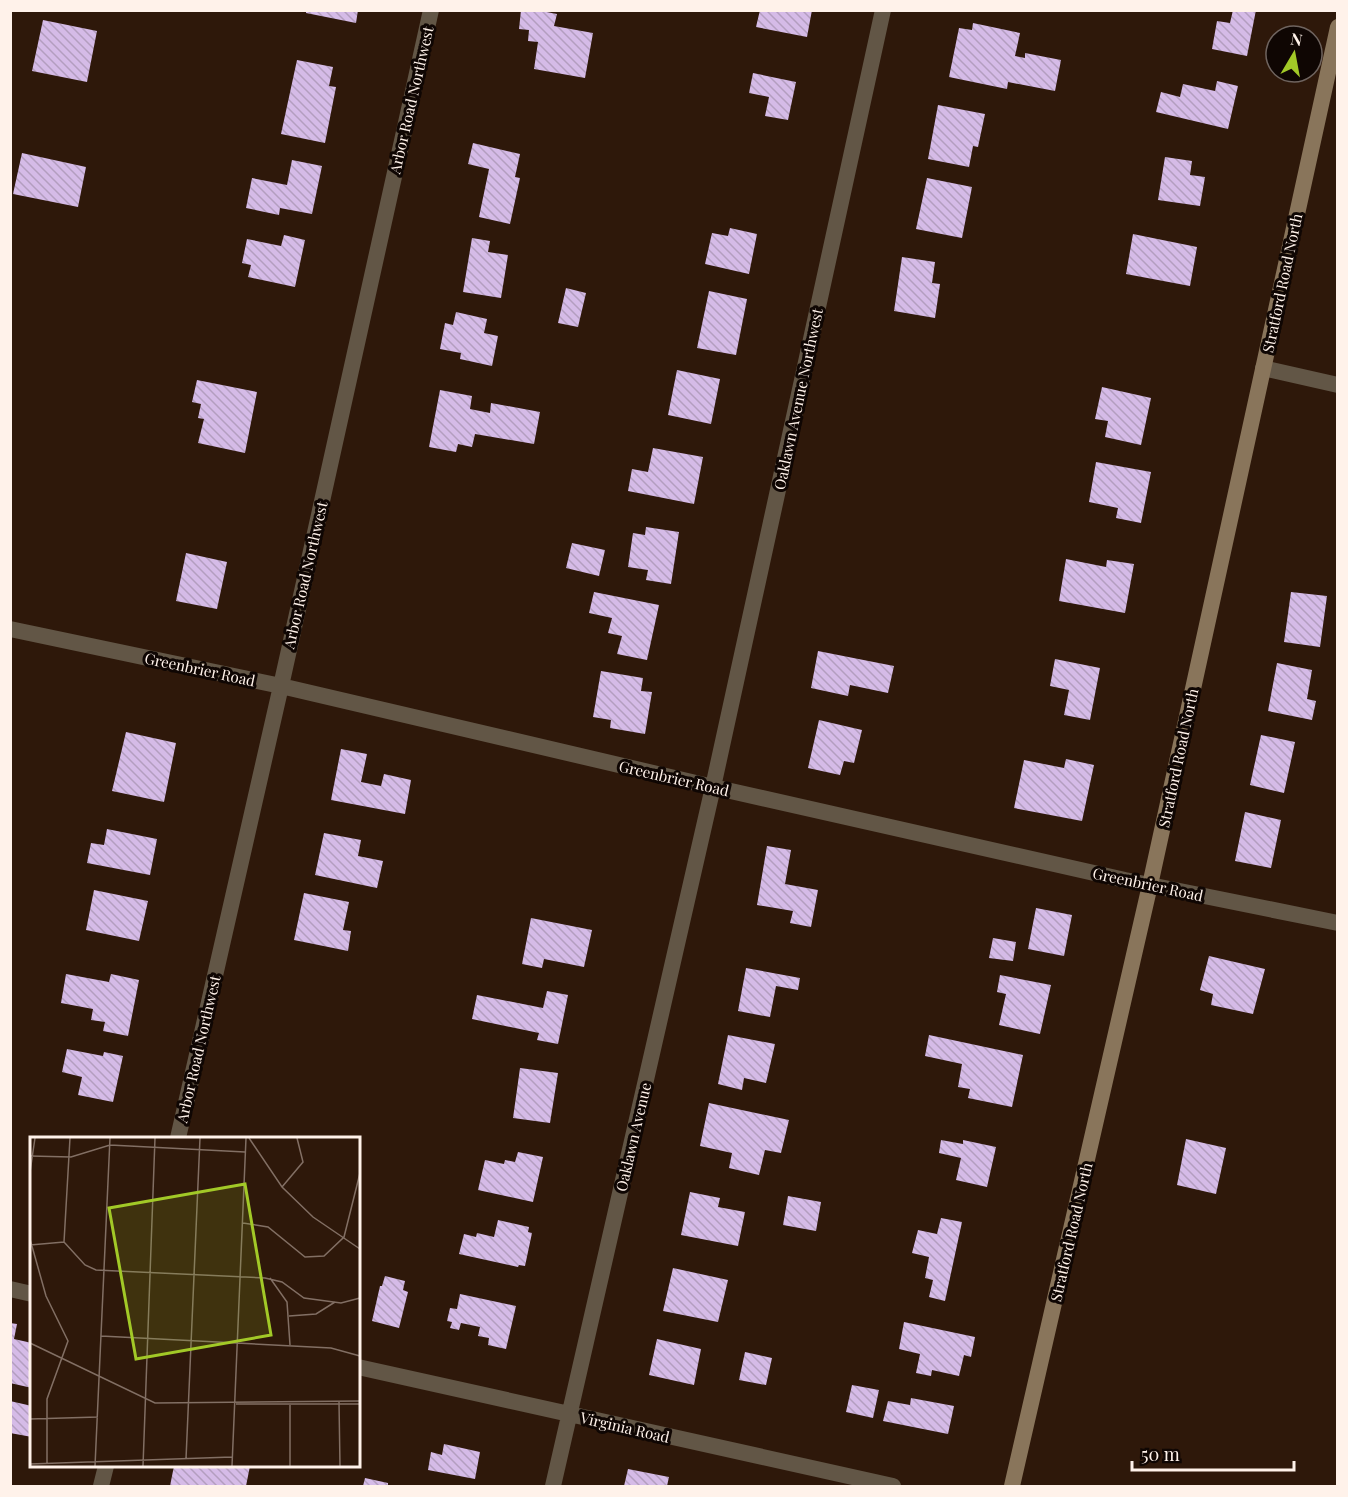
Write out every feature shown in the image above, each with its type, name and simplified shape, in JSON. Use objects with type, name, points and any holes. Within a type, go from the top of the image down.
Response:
[{"type":"main road","name":"Stratford Road North","points":[[1012,1486],[1150,885],[1338,27]]},
{"type":"street","name":"Arbor Road Northwest","points":[[178,1137],[431,10]]},
{"type":"street","name":"Oaklawn Avenue Northwest","points":[[713,787],[883,10]]},
{"type":"street","points":[[1263,368],[1338,385]]},
{"type":"street","name":"Greenbrier Road","points":[[10,629],[280,686],[713,787],[1150,885],[1338,923]]},
{"type":"street","name":"Oaklawn Avenue","points":[[553,1486],[713,787]]},
{"type":"street","points":[[10,1289],[30,1294]]},
{"type":"street","name":"Virginia Road","points":[[360,1367],[892,1486]]},
{"type":"street","points":[[101,1486],[106,1467]]},
{"type":"building","points":[[306,10],[358,10],[356,23],[306,13]]},
{"type":"building","points":[[521,10],[557,14],[554,26],[593,33],[585,78],[534,69],[538,42],[528,41],[529,30],[519,29]]},
{"type":"building","points":[[760,10],[812,10],[807,37],[756,27]]},
{"type":"building","points":[[1233,10],[1256,10],[1247,56],[1212,49],[1217,21],[1230,23]]},
{"type":"building","points":[[43,20],[97,31],[87,82],[32,71]]},
{"type":"building","points":[[973,23],[1020,33],[1015,56],[1025,58],[1025,53],[1061,60],[1055,91],[1008,82],[1007,89],[949,77],[959,28],[972,30]]},
{"type":"building","points":[[297,60],[333,67],[329,86],[336,87],[325,143],[281,134]]},
{"type":"building","points":[[753,73],[796,82],[788,120],[765,116],[769,97],[749,93]]},
{"type":"building","points":[[1217,81],[1238,86],[1228,129],[1156,112],[1161,92],[1180,97],[1183,84],[1215,91]]},
{"type":"building","points":[[938,105],[985,114],[978,147],[973,146],[969,167],[928,159]]},
{"type":"building","points":[[473,143],[520,154],[515,177],[520,178],[510,224],[479,217],[489,169],[468,164]]},
{"type":"building","points":[[22,153],[86,167],[78,207],[13,194]]},
{"type":"building","points":[[1165,157],[1192,161],[1190,175],[1205,177],[1200,206],[1158,200]]},
{"type":"building","points":[[292,160],[322,166],[312,214],[280,208],[279,215],[246,208],[252,178],[287,185]]},
{"type":"building","points":[[927,178],[972,187],[962,238],[916,229]]},
{"type":"building","points":[[730,228],[757,234],[749,274],[705,264],[712,233],[728,236]]},
{"type":"building","points":[[1133,234],[1197,247],[1190,286],[1126,274]]},
{"type":"building","points":[[284,235],[305,240],[295,287],[248,277],[251,265],[242,263],[247,239],[281,246]]},
{"type":"building","points":[[472,238],[490,241],[488,252],[508,255],[501,298],[463,292]]},
{"type":"building","points":[[902,257],[935,262],[932,283],[940,284],[935,318],[894,311]]},
{"type":"building","points":[[566,288],[586,293],[578,327],[558,323]]},
{"type":"building","points":[[709,291],[747,299],[736,355],[697,348]]},
{"type":"building","points":[[456,312],[487,319],[484,333],[498,336],[492,366],[460,359],[461,353],[440,349],[445,323],[453,325]]},
{"type":"building","points":[[677,370],[720,379],[711,424],[668,415]]},
{"type":"building","points":[[197,380],[257,392],[245,453],[198,443],[204,419],[198,418],[201,404],[192,402]]},
{"type":"building","points":[[1102,387],[1151,398],[1141,445],[1105,437],[1108,421],[1095,419]]},
{"type":"building","points":[[440,390],[472,396],[470,409],[490,413],[491,403],[540,412],[534,444],[475,434],[472,447],[458,444],[456,452],[429,447]]},
{"type":"building","points":[[653,448],[703,457],[694,504],[628,491],[632,469],[648,472]]},
{"type":"building","points":[[1096,462],[1151,472],[1141,523],[1116,518],[1118,508],[1089,502]]},
{"type":"building","points":[[646,527],[679,532],[671,584],[646,580],[648,570],[628,567],[633,533],[645,535]]},
{"type":"building","points":[[572,543],[605,550],[599,576],[566,568]]},
{"type":"building","points":[[186,553],[227,562],[217,609],[176,601]]},
{"type":"building","points":[[1066,559],[1106,567],[1107,560],[1134,564],[1125,613],[1059,601]]},
{"type":"building","points":[[594,592],[659,605],[647,660],[617,654],[622,636],[608,633],[612,618],[589,613]]},
{"type":"building","points":[[1291,592],[1327,596],[1320,647],[1284,642]]},
{"type":"building","points":[[818,651],[894,666],[888,693],[850,685],[848,696],[811,688]]},
{"type":"building","points":[[1055,659],[1100,668],[1090,720],[1064,715],[1069,690],[1050,686]]},
{"type":"building","points":[[1277,663],[1312,670],[1307,699],[1316,701],[1312,720],[1268,711]]},
{"type":"building","points":[[601,671],[643,678],[641,691],[652,692],[645,734],[610,728],[611,720],[593,717]]},
{"type":"building","points":[[819,720],[862,730],[854,763],[844,761],[840,775],[808,768]]},
{"type":"building","points":[[126,732],[176,743],[164,802],[112,791]]},
{"type":"building","points":[[1261,735],[1295,742],[1284,793],[1250,785]]},
{"type":"building","points":[[341,749],[367,754],[361,782],[381,786],[384,774],[411,780],[405,814],[331,800]]},
{"type":"building","points":[[1066,759],[1094,765],[1082,821],[1014,808],[1024,760],[1064,768]]},
{"type":"building","points":[[1245,812],[1281,820],[1271,868],[1235,861]]},
{"type":"building","points":[[107,829],[157,839],[150,875],[87,863],[91,843],[104,845]]},
{"type":"building","points":[[324,833],[361,840],[358,856],[383,861],[377,888],[315,875]]},
{"type":"building","points":[[767,846],[791,850],[785,884],[818,890],[811,927],[790,923],[793,911],[757,905]]},
{"type":"building","points":[[94,890],[148,901],[139,941],[86,930]]},
{"type":"building","points":[[304,893],[349,902],[343,930],[351,931],[348,951],[294,940]]},
{"type":"building","points":[[1036,908],[1072,915],[1064,956],[1028,949]]},
{"type":"building","points":[[531,918],[592,930],[584,967],[544,959],[542,968],[522,964]]},
{"type":"building","points":[[993,938],[1016,942],[1013,961],[989,958]]},
{"type":"building","points":[[1209,956],[1265,969],[1253,1014],[1211,1005],[1213,994],[1200,990]]},
{"type":"building","points":[[746,968],[800,978],[798,990],[776,986],[770,1017],[738,1011]]},
{"type":"building","points":[[66,974],[109,982],[111,974],[139,980],[128,1036],[103,1031],[105,1022],[91,1020],[93,1009],[61,1003]]},
{"type":"building","points":[[1000,975],[1051,985],[1040,1034],[999,1025],[1006,994],[997,992]]},
{"type":"building","points":[[547,991],[568,995],[558,1044],[537,1040],[539,1033],[472,1019],[477,995],[543,1008]]},
{"type":"building","points":[[728,1035],[775,1044],[766,1083],[744,1078],[742,1090],[718,1084]]},
{"type":"building","points":[[929,1035],[1023,1055],[1012,1107],[968,1098],[970,1089],[958,1087],[962,1064],[925,1056]]},
{"type":"building","points":[[67,1049],[103,1056],[104,1052],[123,1056],[113,1102],[78,1095],[82,1077],[62,1072]]},
{"type":"building","points":[[520,1068],[558,1073],[550,1123],[513,1118]]},
{"type":"building","points":[[709,1103],[789,1120],[781,1153],[765,1150],[759,1175],[729,1168],[732,1153],[700,1146]]},
{"type":"building","points":[[1186,1139],[1226,1148],[1216,1194],[1177,1185]]},
{"type":"building","points":[[941,1140],[963,1144],[963,1140],[996,1147],[987,1187],[956,1180],[961,1158],[939,1153]]},
{"type":"building","points":[[518,1152],[543,1157],[533,1202],[478,1190],[485,1160],[504,1164],[505,1160],[515,1162]]},
{"type":"building","points":[[690,1192],[720,1198],[718,1207],[745,1212],[738,1246],[681,1235]]},
{"type":"building","points":[[788,1196],[821,1202],[816,1231],[783,1225]]},
{"type":"building","points":[[941,1218],[962,1222],[945,1301],[929,1297],[933,1280],[925,1278],[929,1257],[912,1253],[918,1230],[937,1234]]},
{"type":"building","points":[[498,1220],[529,1227],[528,1232],[532,1233],[525,1266],[519,1265],[518,1267],[459,1254],[464,1234],[476,1237],[477,1233],[494,1237]]},
{"type":"building","points":[[673,1268],[728,1280],[718,1322],[663,1311]]},
{"type":"building","points":[[385,1276],[405,1281],[403,1290],[408,1292],[399,1328],[372,1321],[380,1286]]},
{"type":"building","points":[[460,1294],[516,1306],[506,1349],[488,1345],[489,1338],[478,1336],[480,1327],[461,1323],[459,1330],[450,1328],[452,1322],[447,1321],[450,1308],[457,1309]]},
{"type":"building","points":[[904,1322],[975,1337],[971,1357],[964,1355],[959,1376],[932,1370],[931,1376],[916,1373],[920,1354],[899,1349]]},
{"type":"building","points":[[10,1323],[17,1324],[14,1339],[30,1343],[30,1388],[10,1383]]},
{"type":"building","points":[[657,1339],[701,1349],[694,1385],[649,1375]]},
{"type":"building","points":[[745,1352],[772,1358],[766,1385],[739,1380]]},
{"type":"building","points":[[852,1385],[879,1390],[873,1418],[846,1412]]},
{"type":"building","points":[[911,1398],[954,1406],[948,1434],[883,1421],[888,1401],[910,1405]]},
{"type":"building","points":[[10,1401],[30,1406],[30,1437],[10,1433]]},
{"type":"building","points":[[444,1444],[480,1452],[475,1479],[428,1470],[431,1452],[442,1455]]},
{"type":"building","points":[[174,1467],[250,1467],[246,1486],[170,1486]]},
{"type":"building","points":[[628,1469],[669,1477],[667,1486],[624,1486]]},
{"type":"building","points":[[365,1478],[388,1483],[388,1486],[363,1486]]}]
